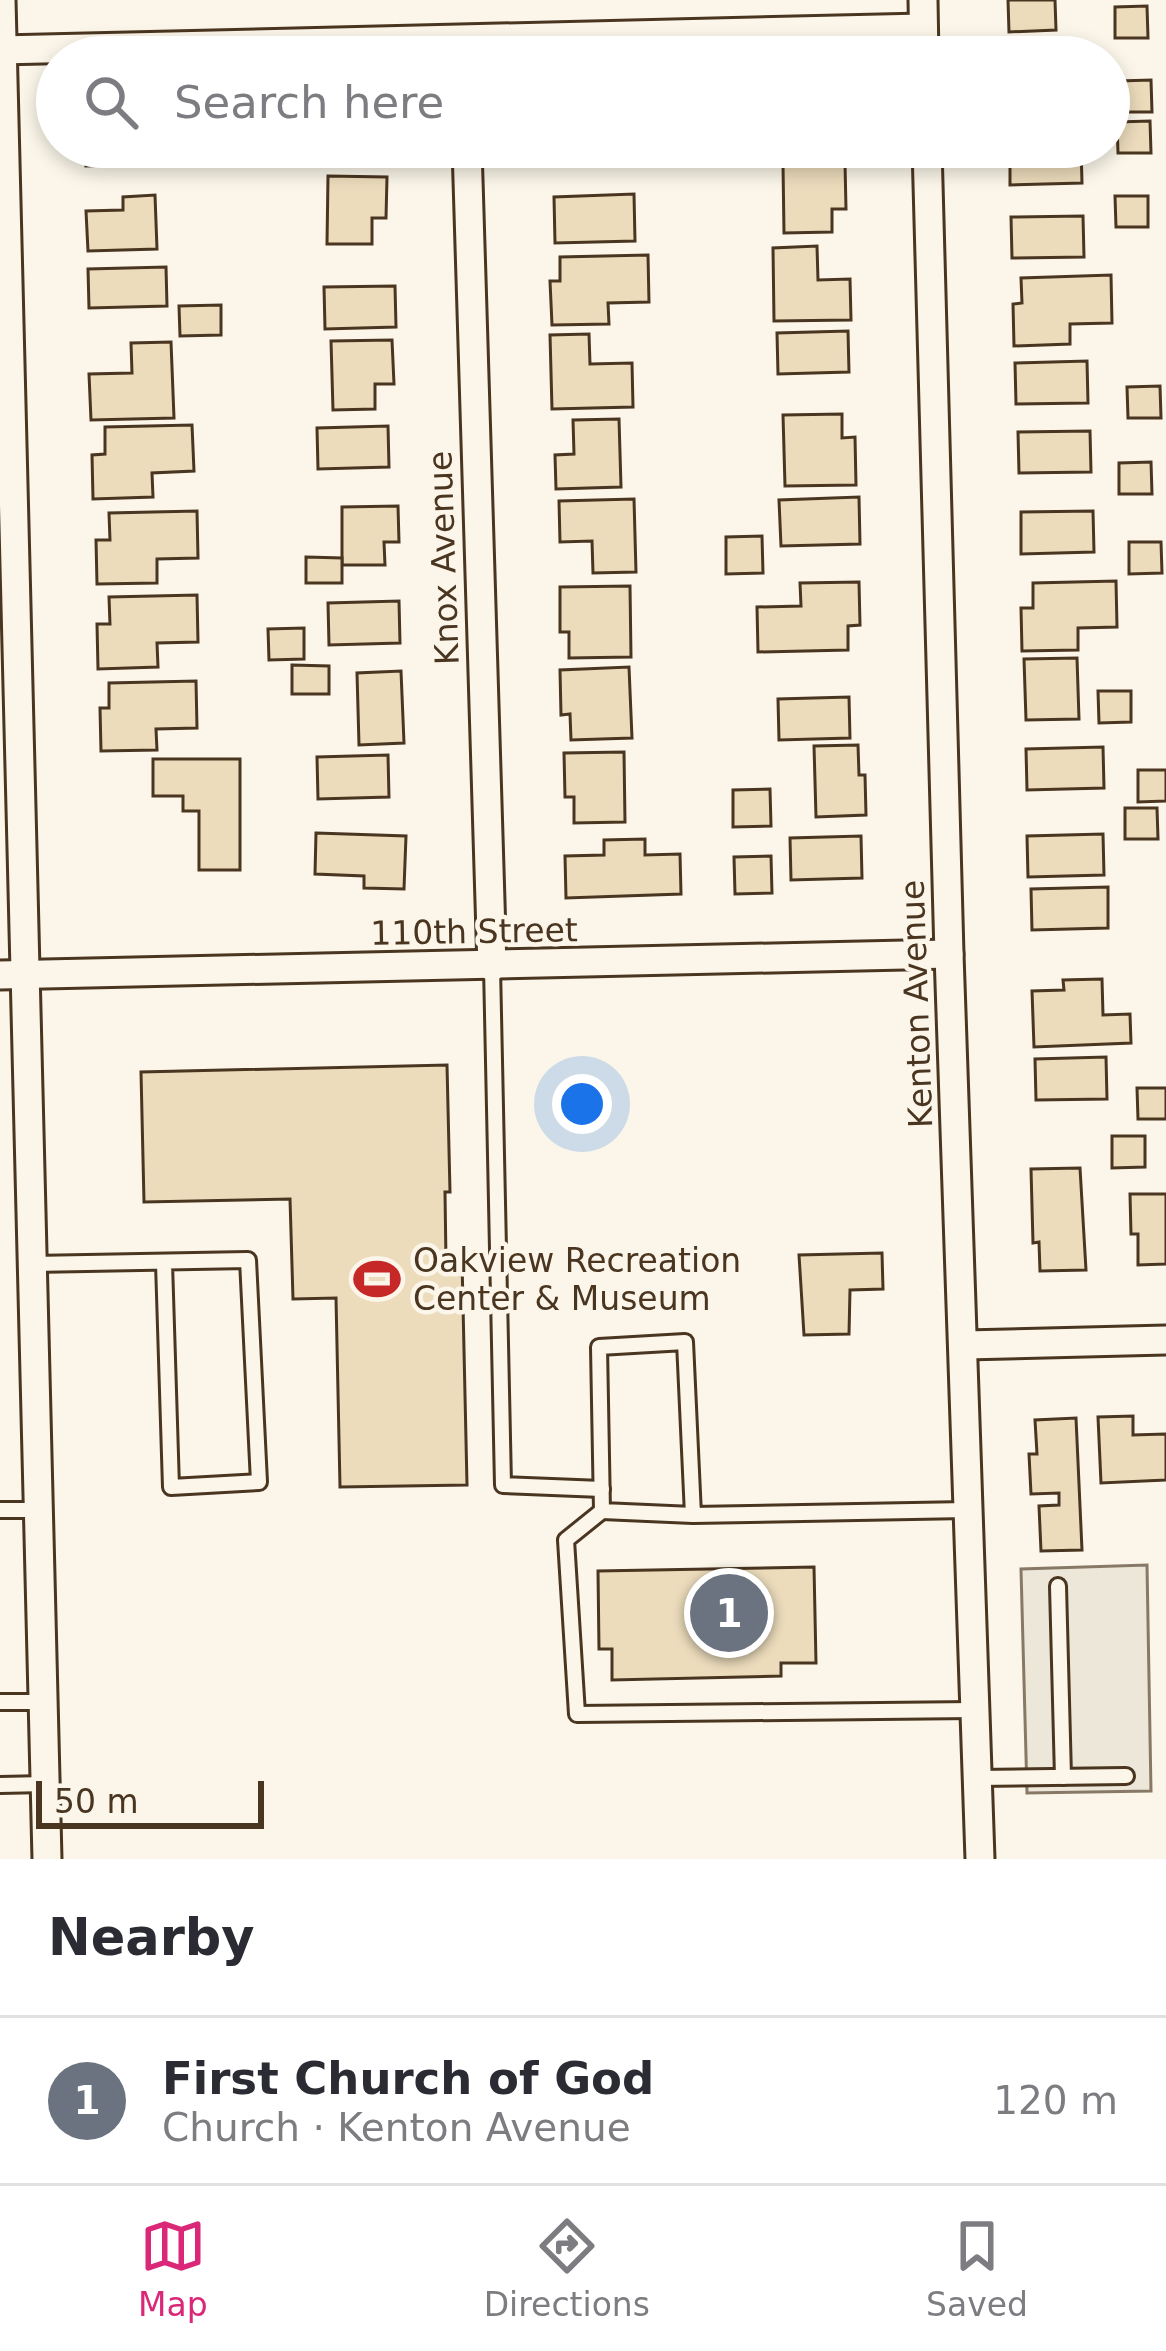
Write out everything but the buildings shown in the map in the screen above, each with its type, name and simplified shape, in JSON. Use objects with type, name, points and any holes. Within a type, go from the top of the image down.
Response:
[{"type":"street","points":[[1,0],[13,975],[32,1264],[47,1859]]},
{"type":"street","points":[[626,36],[923,14]]},
{"type":"street","points":[[1,50],[36,50]]},
{"type":"street","name":"Knox Avenue","points":[[468,168],[492,967]]},
{"type":"street","name":"Kenton Avenue","points":[[928,168],[980,1859]]},
{"type":"street","name":"110th Street","points":[[13,975],[949,954]]},
{"type":"street","points":[[965,1346],[1166,1340]]},
{"type":"lane","points":[[492,967],[502,1485],[602,1489]]},
{"type":"lane","points":[[32,1264],[248,1260],[259,1482],[171,1487],[164,1263]]},
{"type":"lane","points":[[602,1511],[599,1347],[685,1342],[693,1515]]},
{"type":"lane","points":[[0,1510],[39,1510]]},
{"type":"lane","points":[[967,1510],[693,1515],[602,1511],[566,1540],[577,1714],[974,1710]]},
{"type":"lane","points":[[1058,1586],[1063,1777]]},
{"type":"lane","points":[[0,1702],[43,1702]]},
{"type":"lane","points":[[976,1778],[1126,1775]]},
{"type":"lane","points":[[0,1785],[45,1784]]},
{"type":"shaded area","points":[[1147,1565],[1151,1791],[1027,1793],[1021,1569]]},
{"type":"place","name":"Oakview Recreation Center & Museum","points":[[377,1279]]},
{"type":"place","name":"First Church of God","points":[[729,1613]]}]
